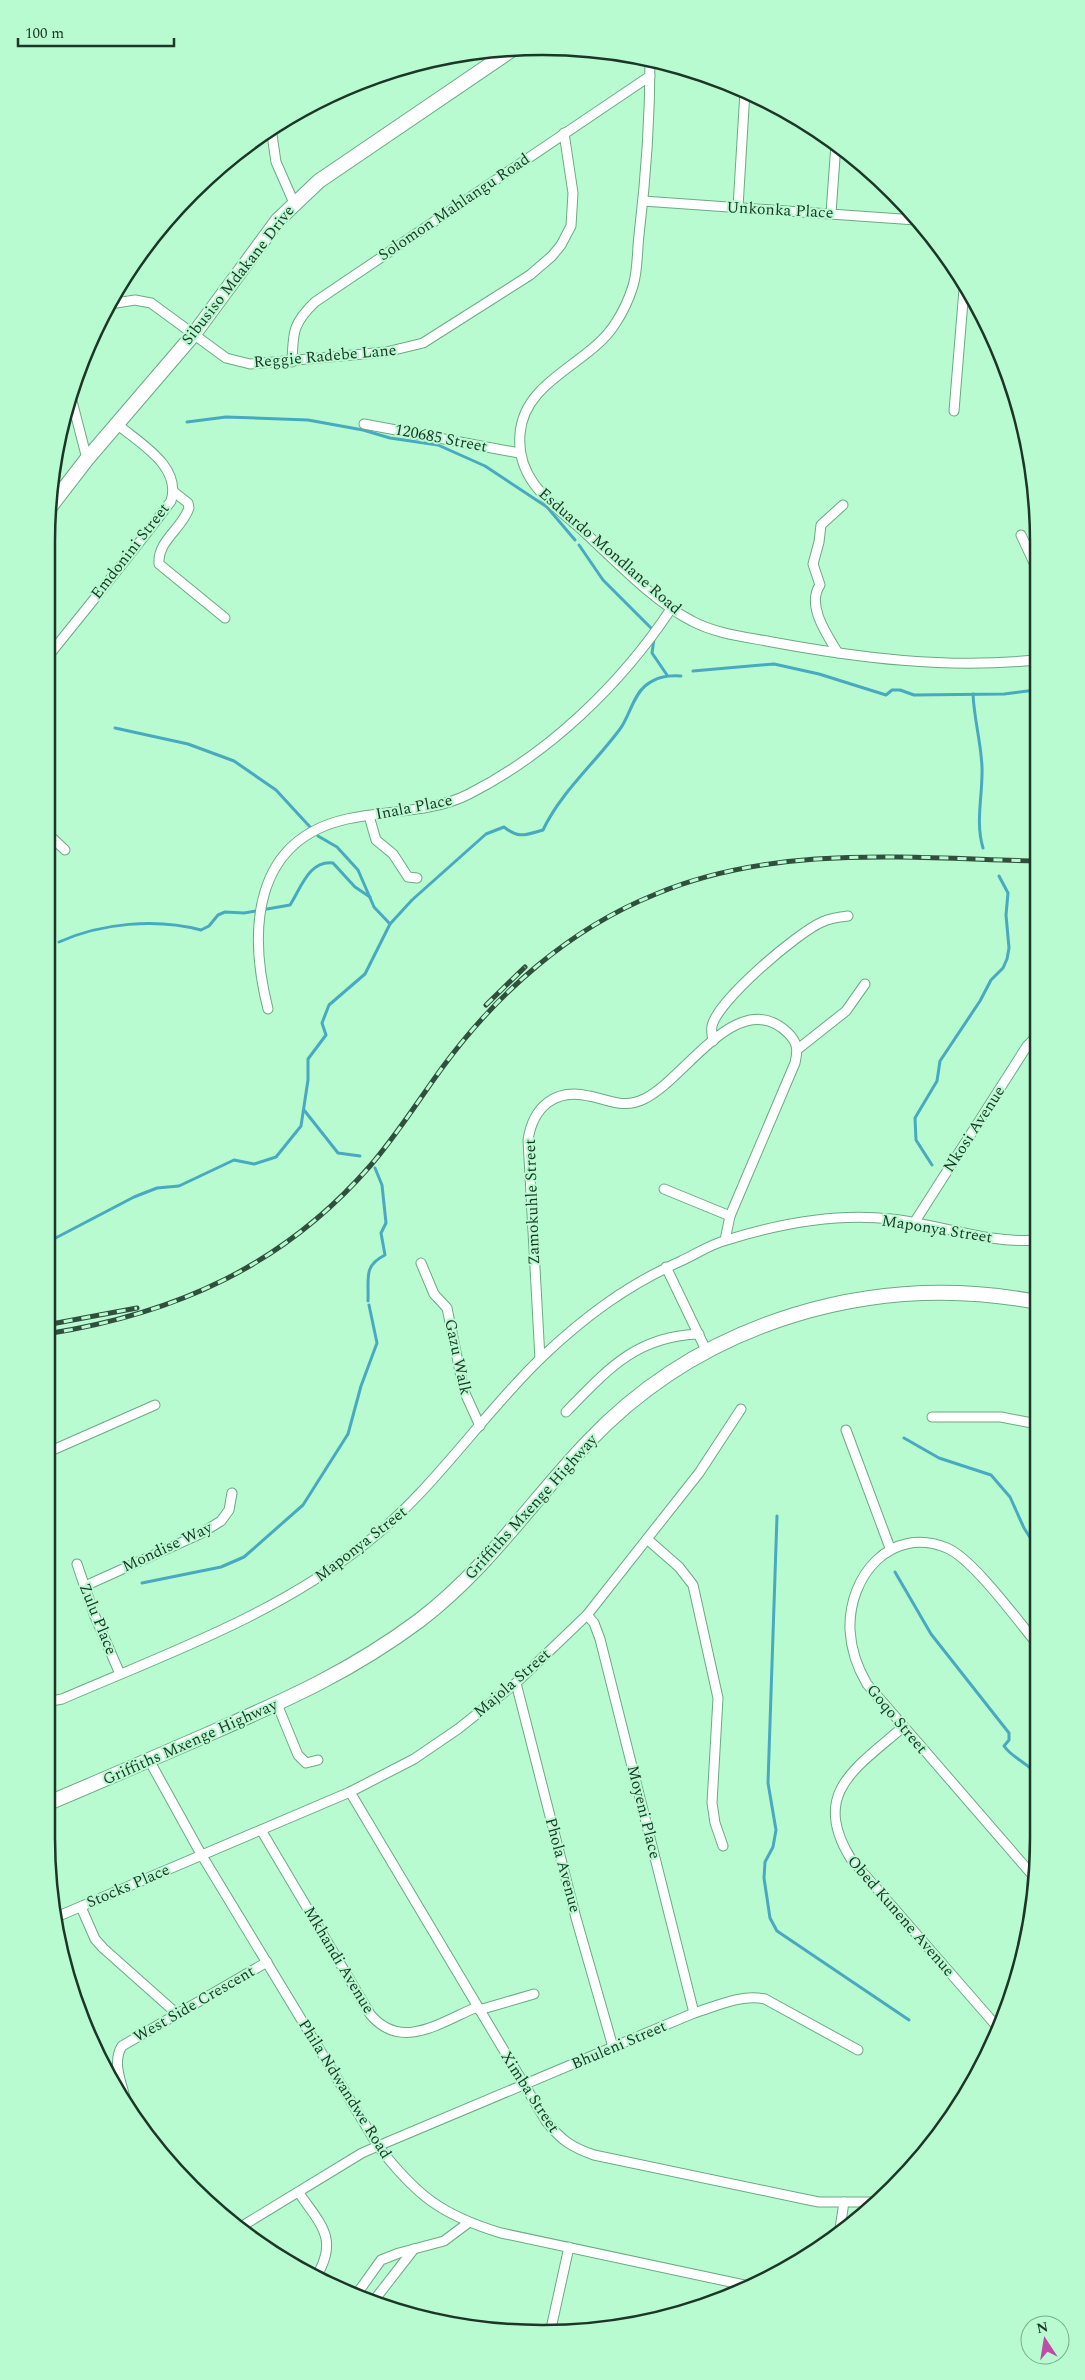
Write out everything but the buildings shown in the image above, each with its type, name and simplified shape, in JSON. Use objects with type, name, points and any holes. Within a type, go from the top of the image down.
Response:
[{"type":"street","name":"Sibusiso Mdakane Drive","points":[[57,498],[192,333],[278,220],[294,203],[319,181],[501,57]]},
{"type":"street","name":"Esduardo Mondlane Road","points":[[650,67],[643,201],[634,284],[626,305],[615,325],[594,347],[529,402],[521,425],[519,453],[529,478],[543,495],[672,609],[695,623],[734,635],[877,659],[941,662],[1030,660]]},
{"type":"street","name":"Solomon Mahlangu Road","points":[[292,362],[292,340],[297,321],[315,302],[650,76]]},
{"type":"street","points":[[738,207],[745,99]]},
{"type":"street","name":"Reggie Radebe Lane","points":[[118,303],[135,300],[152,303],[226,358],[250,364],[292,362],[386,352],[423,343],[541,266],[557,251],[571,226],[573,193],[564,133]]},
{"type":"street","points":[[272,137],[276,162],[294,203]]},
{"type":"street","points":[[831,213],[835,153]]},
{"type":"street","name":"Unkonka Place","points":[[643,201],[907,219]]},
{"type":"street","points":[[954,411],[963,296]]},
{"type":"street","points":[[74,409],[87,459]]},
{"type":"street","name":"Emdonini Street","points":[[55,648],[111,576],[128,558],[170,501],[174,492],[172,477],[164,464],[117,424]]},
{"type":"street","name":"120685 Street","points":[[364,424],[519,453]]},
{"type":"street","points":[[174,492],[188,503],[189,508],[158,555],[158,564],[225,618]]},
{"type":"street","points":[[838,653],[825,631],[815,604],[815,592],[820,585],[813,564],[819,542],[820,525],[843,505]]},
{"type":"street","points":[[1021,535],[1030,554]]},
{"type":"street","name":"Inala Place","points":[[268,1009],[259,957],[259,927],[263,898],[277,864],[285,852],[297,840],[328,824],[410,810],[456,799],[518,765],[571,724],[648,644],[672,609]]},
{"type":"street","points":[[369,816],[376,840],[393,854],[408,877],[417,878]]},
{"type":"street","points":[[55,841],[65,850]]},
{"type":"street","points":[[713,1041],[712,1026],[718,1013],[754,972],[810,928],[834,917],[848,916]]},
{"type":"street","points":[[725,1240],[730,1216],[795,1064],[798,1049],[846,1011],[865,984]]},
{"type":"street","name":"Zamokuhle Street","points":[[540,1359],[528,1140],[533,1120],[542,1107],[557,1097],[563,1096],[588,1095],[612,1103],[630,1104],[639,1102],[658,1091],[713,1041],[735,1025],[753,1018],[762,1018],[785,1030],[793,1038],[798,1049]]},
{"type":"street","name":"Nkosi Avenue","points":[[914,1223],[1030,1043]]},
{"type":"street","points":[[664,1189],[730,1216]]},
{"type":"street","name":"Maponya Street","points":[[55,1700],[120,1674],[250,1616],[306,1587],[366,1544],[418,1497],[540,1359],[593,1312],[630,1286],[725,1240],[799,1223],[835,1219],[889,1219],[1012,1240],[1030,1240]]},
{"type":"street","name":"Gazu Walk","points":[[421,1263],[434,1294],[447,1308],[464,1391],[480,1426]]},
{"type":"street","points":[[666,1268],[706,1350]]},
{"type":"street","name":"Griffiths Mxenge Highway","points":[[55,1800],[277,1704],[342,1672],[393,1639],[445,1600],[500,1545],[570,1461],[603,1427],[646,1389],[706,1350],[768,1322],[827,1305],[867,1297],[960,1293],[1030,1301]]},
{"type":"street","points":[[566,1412],[600,1378],[638,1348],[667,1338],[699,1334]]},
{"type":"street","points":[[55,1449],[155,1405]]},
{"type":"street","name":"Majola Street","points":[[201,1854],[350,1792],[400,1767],[437,1744],[516,1683],[587,1615],[699,1473],[740,1409]]},
{"type":"street","points":[[932,1417],[1001,1417],[1030,1422]]},
{"type":"street","points":[[846,1430],[890,1548],[920,1543],[934,1544],[958,1554],[967,1561],[1030,1636]]},
{"type":"street","name":"Mondise Way","points":[[84,1586],[200,1534],[222,1522],[229,1510],[232,1493]]},
{"type":"street","points":[[647,1539],[679,1567],[693,1585],[718,1698],[712,1803],[715,1822],[723,1846]]},
{"type":"street","name":"Goqo Street","points":[[890,1548],[868,1569],[859,1584],[850,1616],[850,1631],[858,1668],[879,1700],[1029,1871]]},
{"type":"street","name":"Zulu Place","points":[[77,1564],[94,1614],[120,1674]]},
{"type":"street","name":"Moyeni Place","points":[[587,1615],[594,1623],[600,1639],[694,2013]]},
{"type":"street","name":"Phola Avenue","points":[[516,1683],[612,2047]]},
{"type":"street","points":[[277,1704],[298,1755],[306,1763],[318,1760]]},
{"type":"street","name":"Obed Kunene Avenue","points":[[903,1727],[856,1767],[847,1778],[835,1803],[836,1828],[840,1842],[851,1860],[994,2023]]},
{"type":"street","name":"Phila Ndwandwe Road","points":[[149,1760],[201,1854],[378,2146],[396,2170],[428,2200],[468,2223],[501,2233],[738,2284]]},
{"type":"street","name":"Ximba Street","points":[[350,1792],[478,2009],[558,2136],[582,2150],[812,2200],[866,2202]]},
{"type":"street","name":"Mkhandi Avenue","points":[[260,1830],[370,2014],[378,2024],[390,2031],[412,2033],[478,2009],[534,1994]]},
{"type":"street","name":"Stocks Place","points":[[61,1915],[201,1854]]},
{"type":"street","points":[[81,1906],[91,1931],[103,1948],[176,2013]]},
{"type":"street","name":"West Side Crescent","points":[[123,2085],[118,2063],[118,2052],[122,2046],[267,1962]]},
{"type":"street","name":"Bhuleni Street","points":[[246,2224],[362,2153],[694,2013],[736,1999],[756,1997],[765,1999],[858,2050]]},
{"type":"street","points":[[299,2193],[320,2224],[328,2245],[323,2266],[320,2271]]},
{"type":"street","points":[[841,2222],[844,2202]]},
{"type":"street","points":[[360,2289],[381,2260],[444,2241],[468,2223]]},
{"type":"street","points":[[552,2325],[569,2248]]},
{"type":"street","points":[[377,2296],[414,2249]]},
{"type":"waterway","points":[[187,422],[226,417],[308,420],[363,430],[390,438],[438,445],[485,466],[547,507],[575,540]]},
{"type":"waterway","points":[[579,545],[603,580],[654,631]]},
{"type":"waterway","points":[[654,639],[652,653],[667,675]]},
{"type":"waterway","points":[[693,671],[774,664],[819,674],[886,695],[892,690],[900,690],[914,695],[1004,694],[1030,691]]},
{"type":"waterway","points":[[55,1238],[134,1197],[157,1188],[179,1186],[234,1160],[254,1164],[276,1157],[301,1126],[308,1080],[308,1059],[326,1035],[322,1023],[329,1005],[365,974],[390,924],[412,900],[486,834],[504,827],[518,835],[543,830],[559,803],[620,729],[641,690],[649,683],[666,676],[681,676]]},
{"type":"waterway","points":[[973,694],[982,767],[979,818],[983,848]]},
{"type":"waterway","points":[[115,728],[188,744],[234,761],[276,790],[311,828]]},
{"type":"waterway","points":[[318,836],[337,847],[358,870],[374,907],[390,924]]},
{"type":"waterway","points":[[59,942],[93,930],[129,924],[166,924],[201,930],[209,926],[218,915],[225,912],[244,913],[290,905],[307,876],[312,870],[325,863],[333,863],[355,887],[370,897]]},
{"type":"waterway","points":[[932,1165],[916,1140],[915,1118],[937,1081],[940,1061],[980,1001],[991,980],[1003,968],[1007,959],[1009,948],[1006,915],[1008,893],[999,876]]},
{"type":"waterway","points":[[304,1110],[338,1153],[360,1156]]},
{"type":"waterway","points":[[368,1301],[370,1268],[378,1259],[385,1255],[381,1233],[386,1223],[382,1185],[375,1168]]},
{"type":"waterway","points":[[142,1583],[221,1567],[244,1557],[303,1505],[348,1434],[361,1386],[377,1343],[369,1305]]},
{"type":"waterway","points":[[904,1438],[939,1458],[991,1475],[1010,1497],[1030,1537]]},
{"type":"waterway","points":[[777,1516],[768,1783],[776,1830],[773,1847],[765,1862],[764,1878],[770,1918],[777,1931],[909,2020]]},
{"type":"waterway","points":[[895,1572],[931,1634],[1009,1733],[1009,1740],[1004,1746],[1030,1767]]},
{"type":"railway","points":[[55,1332],[139,1313],[182,1298],[224,1280],[263,1258],[301,1232],[336,1201],[370,1166],[389,1143],[463,1040],[486,1014],[537,966],[594,925],[624,908],[656,894],[702,878],[748,867],[795,861],[892,857],[1030,861]]},
{"type":"railway","points":[[486,1005],[525,967]]},
{"type":"railway","points":[[55,1323],[137,1308]]}]
